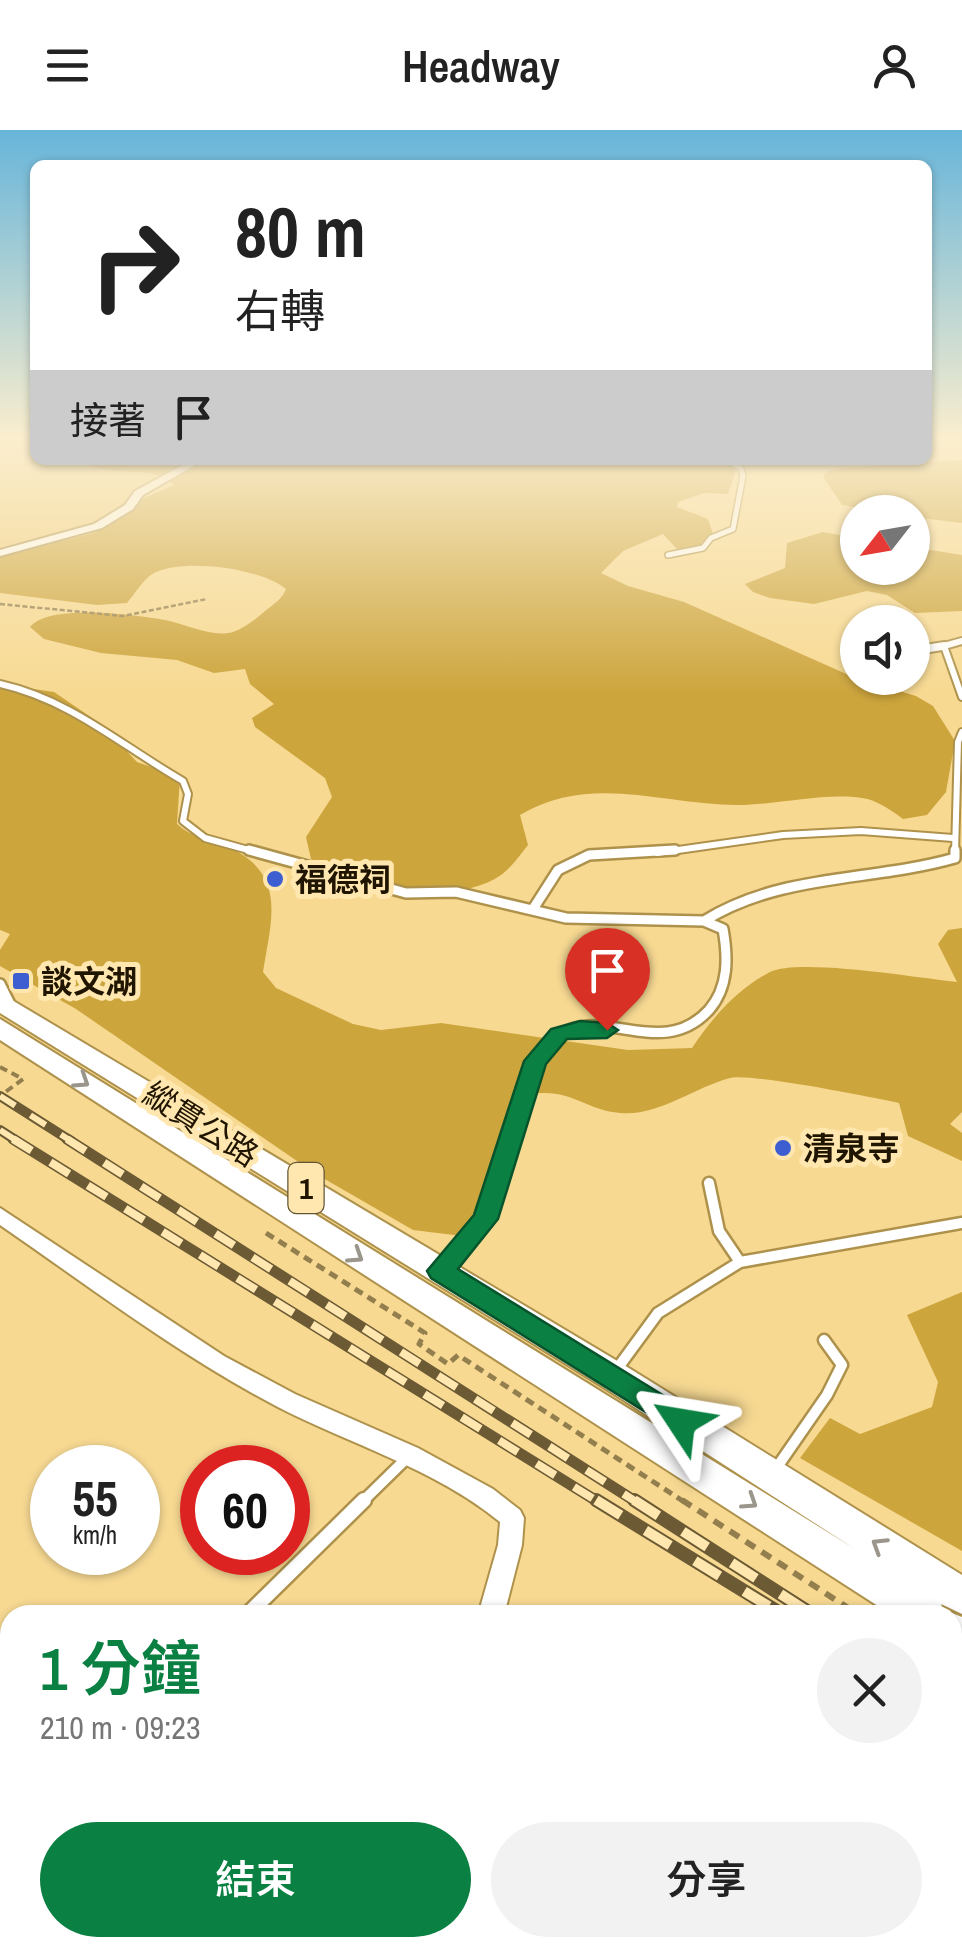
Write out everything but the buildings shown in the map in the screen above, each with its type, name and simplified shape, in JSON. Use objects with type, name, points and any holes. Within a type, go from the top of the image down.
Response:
[{"type":"main road","name":"縱貫公路","points":[[3,1005],[440,1271],[912,1605]]},
{"type":"main road","name":"縱貫公路","points":[[3,1005],[388,1276],[770,1477],[962,1596]]},
{"type":"street","points":[[0,553],[101,524]]},
{"type":"street","points":[[930,648],[944,646]]},
{"type":"street","points":[[0,1215],[216,1362],[287,1401],[410,1455],[485,1496],[512,1518],[510,1545],[494,1605]]},
{"type":"lane","points":[[668,555],[703,548],[711,538],[733,529],[733,524]]},
{"type":"lane","points":[[962,641],[944,646],[962,697]]},
{"type":"lane","points":[[0,684],[70,706],[144,760],[182,781],[188,794],[183,821],[205,838],[390,890],[456,892],[586,919],[704,922],[723,929],[728,955],[722,991],[701,1023],[672,1034],[580,1028],[559,1034],[547,1044],[535,1061],[485,1219],[440,1271]]},
{"type":"lane","points":[[704,922],[726,904],[754,892],[920,871],[955,858],[958,742],[962,732]]},
{"type":"lane","points":[[533,909],[558,870],[589,855],[655,852],[783,834],[861,831],[953,838]]},
{"type":"lane","points":[[709,1184],[719,1231],[740,1262]]},
{"type":"lane","points":[[602,1388],[658,1313],[740,1262],[962,1223]]},
{"type":"lane","points":[[770,1477],[827,1395],[842,1366],[824,1340]]},
{"type":"lane","points":[[258,1605],[410,1455]]},
{"type":"path","points":[[0,604],[122,616],[207,598]]},
{"type":"path","points":[[0,1067],[23,1079],[0,1096]]},
{"type":"path","points":[[266,1233],[425,1333],[419,1344],[448,1364],[458,1355],[843,1605]]},
{"type":"shaded area","points":[[0,524],[106,524],[94,533],[0,557]]},
{"type":"shaded area","points":[[107,524],[710,524],[714,537],[698,550],[678,550],[663,534],[623,551],[601,573],[628,586],[684,602],[840,671],[840,695],[913,695],[933,706],[955,741],[946,792],[927,815],[903,819],[873,801],[848,797],[738,805],[627,794],[574,796],[520,815],[528,845],[505,872],[481,885],[432,892],[378,885],[311,859],[306,837],[332,797],[325,778],[255,727],[252,718],[274,704],[250,684],[245,669],[214,673],[177,660],[101,653],[44,639],[30,627],[55,615],[94,613],[152,618],[225,633],[250,623],[286,589],[241,571],[184,566],[154,573],[127,603],[97,605],[0,593],[0,557],[94,533]]},
{"type":"shaded area","points":[[823,532],[840,535],[840,585],[930,585],[930,550],[962,555],[962,611],[930,612],[930,605],[903,605],[887,595],[867,591],[814,604],[753,592],[745,584],[785,568],[787,543]]},
{"type":"shaded area","points":[[0,684],[54,692],[101,724],[137,762],[180,777],[177,824],[247,858],[268,885],[271,917],[263,972],[276,988],[353,1024],[381,1030],[441,1023],[628,1050],[692,1048],[736,996],[770,972],[785,968],[832,968],[957,982],[938,944],[948,930],[962,928],[962,1112],[950,1124],[962,1133],[962,1161],[908,1136],[899,1103],[785,1082],[730,1078],[662,1106],[634,1113],[608,1111],[557,1094],[531,1094],[511,1121],[483,1203],[462,1236],[413,1230],[316,1174],[76,1009],[0,966],[0,950],[10,934],[0,930]]},
{"type":"shaded area","points":[[962,1292],[962,1551],[800,1458],[830,1418],[860,1434],[932,1407],[938,1382],[907,1315]]},
{"type":"railway","points":[[0,1096],[71,1141]]},
{"type":"railway","points":[[0,1130],[17,1141]]},
{"type":"railway","points":[[13,1139],[600,1503]]},
{"type":"railway","points":[[67,1139],[638,1503]]},
{"type":"railway","points":[[596,1500],[767,1605]]},
{"type":"railway","points":[[634,1500],[797,1605]]},
{"type":"place","name":"福德祠","points":[[275,879]]},
{"type":"place","name":"談文湖","points":[[21,981]]},
{"type":"place","name":"清泉寺","points":[[783,1148]]},
{"type":"route","points":[[607,1030],[580,1028],[559,1034],[535,1061],[485,1219],[440,1271],[612,1375],[681,1422]]}]
